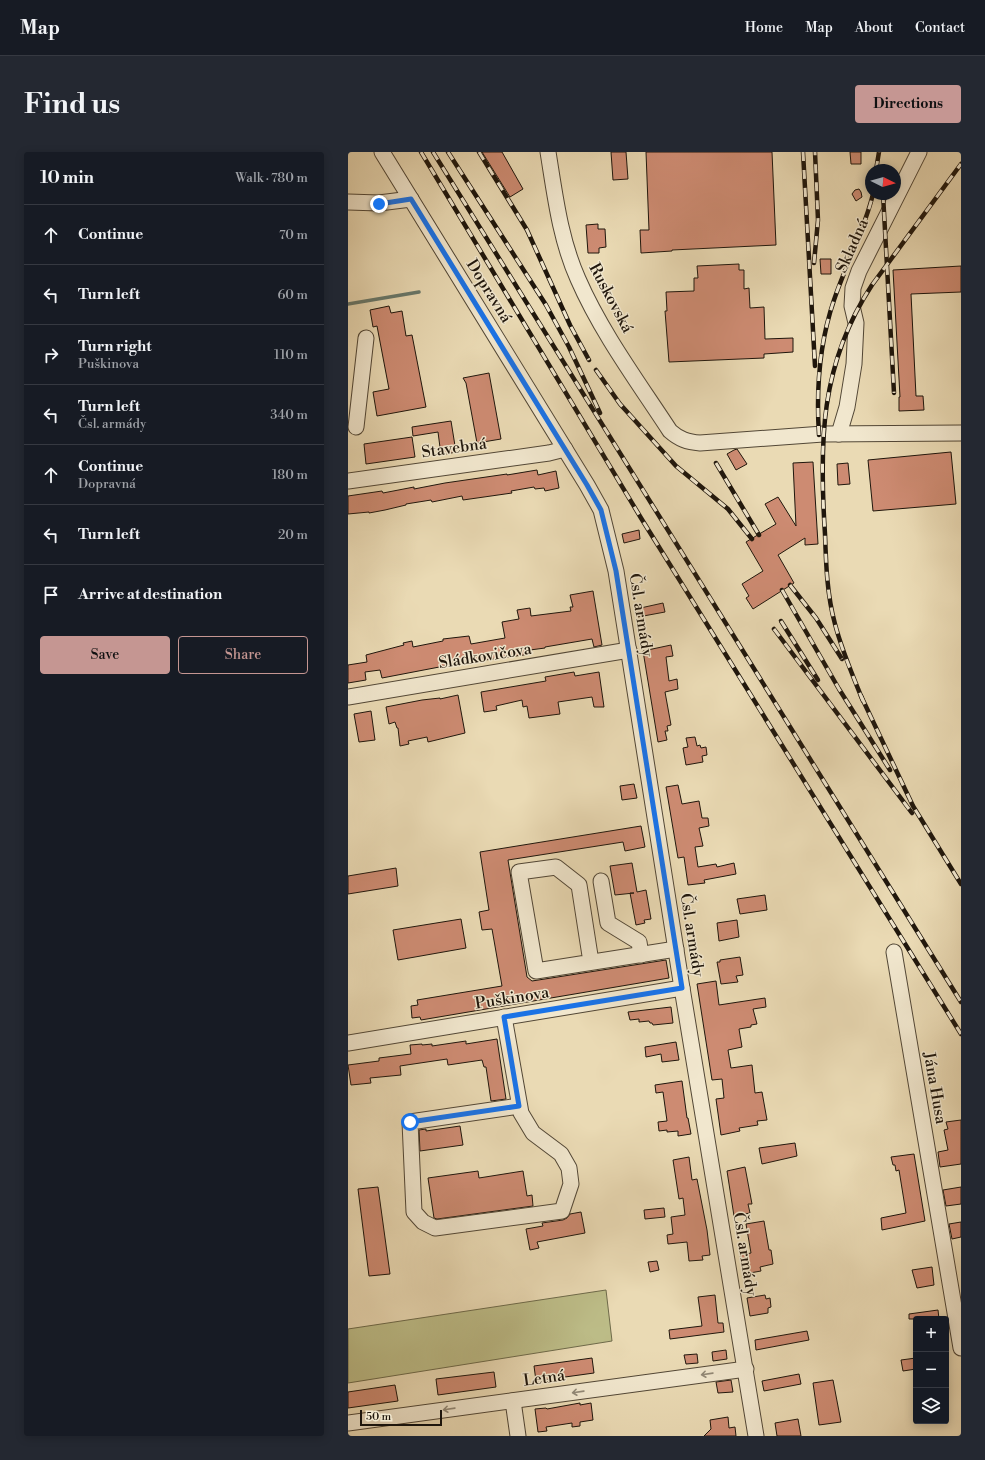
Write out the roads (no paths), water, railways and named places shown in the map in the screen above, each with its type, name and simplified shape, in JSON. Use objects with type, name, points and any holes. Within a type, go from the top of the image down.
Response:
[{"type":"street","name":"Dopravná","points":[[382,152],[565,449]]},
{"type":"street","name":"Ruskovská","points":[[548,152],[566,247],[578,279],[592,308],[610,337],[670,430],[677,437],[684,441],[700,443],[839,434]]},
{"type":"street","name":"Skladná","points":[[839,434],[847,407],[854,364],[856,323],[852,306],[854,288],[859,271],[919,152]]},
{"type":"street","points":[[348,202],[379,204],[411,199]]},
{"type":"street","points":[[356,427],[366,338]]},
{"type":"street","points":[[839,434],[961,433]]},
{"type":"street","name":"Stavebná","points":[[348,481],[549,453],[565,449]]},
{"type":"street","name":"Čsl. armády","points":[[565,449],[601,510],[616,571],[682,988],[756,1436]]},
{"type":"street","name":"Sládkovičova","points":[[348,697],[629,650]]},
{"type":"street","points":[[591,962],[579,885],[556,867],[519,872],[536,971],[676,949]]},
{"type":"street","points":[[601,881],[608,923],[639,942],[642,955]]},
{"type":"street","name":"Jána Husa","points":[[894,952],[961,1348]]},
{"type":"street","name":"Puškinova","points":[[348,1043],[682,988]]},
{"type":"street","points":[[504,1017],[521,1113],[533,1133],[561,1154],[569,1168],[571,1184],[562,1210],[435,1228],[422,1222],[414,1212],[410,1122],[519,1106]]},
{"type":"street","name":"Letná","points":[[348,1423],[746,1369]]},
{"type":"street","points":[[513,1401],[518,1436]]},
{"type":"waterway","points":[[348,304],[419,292]]},
{"type":"railway","points":[[421,152],[641,518],[961,1034]]},
{"type":"railway","points":[[433,152],[961,1002]]},
{"type":"railway","points":[[448,152],[546,305],[569,347],[600,413]]},
{"type":"railway","points":[[479,152],[527,230],[570,325],[589,360]]},
{"type":"railway","points":[[803,152],[815,366]]},
{"type":"railway","points":[[814,263],[818,220],[815,152]]},
{"type":"railway","points":[[877,164],[879,152]]},
{"type":"railway","points":[[863,701],[838,634],[832,613],[827,580],[822,468],[827,405],[833,375],[842,344],[855,315],[872,285],[961,164]]},
{"type":"railway","points":[[819,435],[818,384],[825,333],[834,300],[865,221],[871,200]]},
{"type":"railway","points":[[883,200],[894,393]]},
{"type":"railway","points":[[596,370],[620,404],[676,466],[728,509],[752,539]]},
{"type":"railway","points":[[716,463],[759,535]]},
{"type":"railway","points":[[790,585],[816,618],[842,659]]},
{"type":"railway","points":[[782,590],[839,689],[890,770]]},
{"type":"railway","points":[[781,621],[818,680]]},
{"type":"railway","points":[[774,629],[912,813]]},
{"type":"railway","points":[[861,696],[913,806],[961,884]]}]
